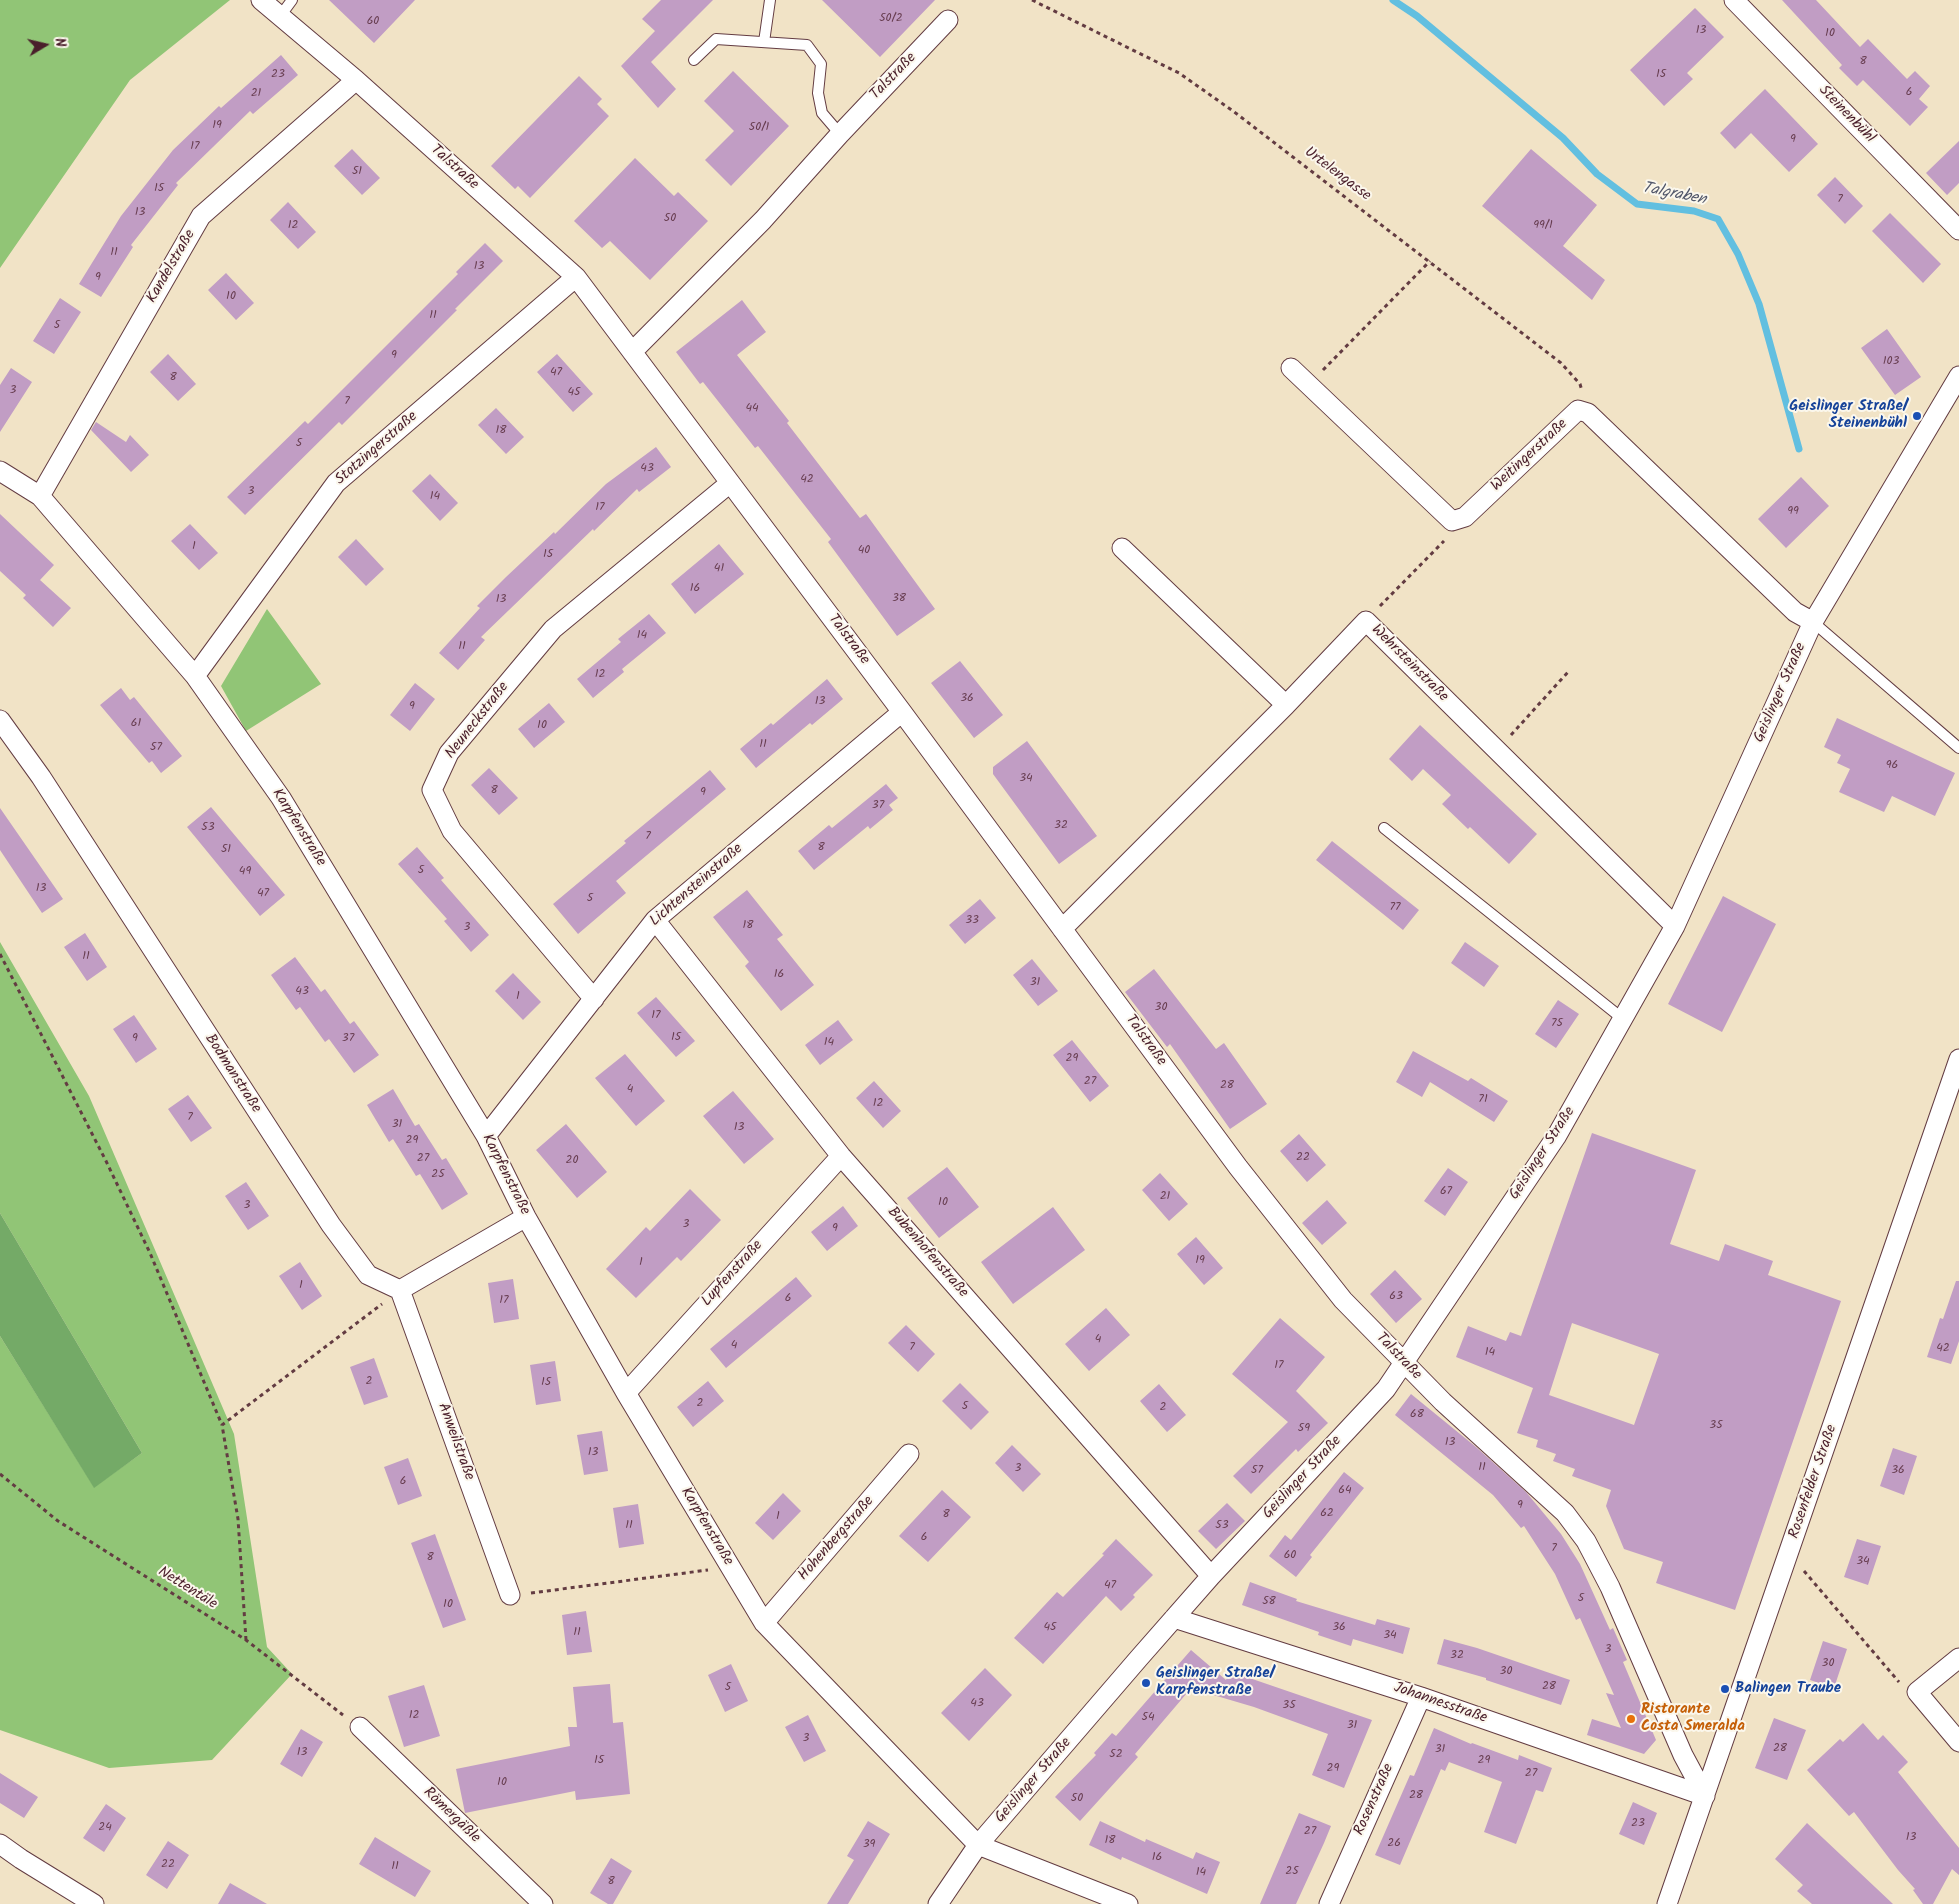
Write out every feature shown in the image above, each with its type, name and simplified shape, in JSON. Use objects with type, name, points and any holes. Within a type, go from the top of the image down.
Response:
[{"type":"street","name":"Talstraße","points":[[261,0],[356,80],[576,277],[902,712],[1262,1198],[1343,1300],[1443,1402],[1565,1512],[1586,1541],[1610,1587],[1683,1755],[1705,1796]]},
{"type":"street","name":"Steinenbühl","points":[[1734,0],[1959,230]]},
{"type":"street","name":"Talstraße","points":[[632,352],[763,220],[840,134],[948,20]]},
{"type":"street","name":"Kandelstraße","points":[[40,496],[201,216],[356,80]]},
{"type":"street","name":"Stotzingerstraße","points":[[195,676],[336,483],[576,277]]},
{"type":"street","points":[[1291,368],[1452,521]]},
{"type":"street","name":"Geislinger Straße","points":[[938,1904],[978,1845],[1174,1618],[1386,1389],[1556,1137],[1676,926],[1813,622],[1959,376]]},
{"type":"street","name":"Weitingerstraße","points":[[1452,521],[1465,517],[1578,410],[1588,413]]},
{"type":"street","points":[[1588,413],[1795,612],[1813,622]]},
{"type":"street","points":[[0,471],[40,496]]},
{"type":"street","name":"Neuneckstraße","points":[[594,999],[452,831],[432,790],[449,753],[553,629],[730,483]]},
{"type":"street","name":"Karpfenstraße","points":[[40,496],[195,676],[281,798],[486,1136],[526,1217],[626,1393],[764,1623],[978,1845]]},
{"type":"street","points":[[1062,929],[1286,705],[1122,548]]},
{"type":"street","name":"Wehrsteinstraße","points":[[1286,705],[1366,621],[1676,926]]},
{"type":"street","name":"Lichtensteinstraße","points":[[486,1136],[655,920],[902,712]]},
{"type":"street","name":"Bodmanstraße","points":[[0,720],[41,777],[331,1225],[368,1275],[400,1290]]},
{"type":"street","name":"Bubenhofenstraße","points":[[655,920],[841,1156],[1211,1576]]},
{"type":"street","name":"Rosenfelder Straße","points":[[1667,1904],[1959,1059]]},
{"type":"street","name":"Lupfenstraße","points":[[626,1393],[841,1156]]},
{"type":"street","points":[[400,1290],[526,1217]]},
{"type":"street","name":"Anweilstraße","points":[[400,1290],[510,1595]]},
{"type":"street","name":"Hohenbergstraße","points":[[764,1623],[909,1454]]},
{"type":"street","name":"Johannesstraße","points":[[1174,1618],[1421,1697],[1705,1796]]},
{"type":"street","points":[[1959,1658],[1918,1692],[1959,1742]]},
{"type":"street","name":"Rosenstraße","points":[[1329,1904],[1421,1697]]},
{"type":"street","name":"Römergäßle","points":[[360,1727],[543,1904]]},
{"type":"street","points":[[0,1844],[94,1904]]},
{"type":"street","points":[[978,1845],[1128,1904]]},
{"type":"lane","points":[[281,15],[292,0]]},
{"type":"lane","points":[[764,42],[770,0]]},
{"type":"lane","points":[[694,60],[716,39],[807,45],[821,64],[818,93],[822,113],[840,134]]},
{"type":"lane","points":[[1813,622],[1959,748]]},
{"type":"lane","points":[[1384,828],[1623,1019]]},
{"type":"path","name":"Urtelengasse","points":[[1032,0],[1179,73],[1233,111],[1561,363],[1580,384],[1588,413]]},
{"type":"path","points":[[1309,385],[1430,261]]},
{"type":"path","points":[[1366,621],[1452,533],[1452,521]]},
{"type":"path","points":[[1497,750],[1568,672]]},
{"type":"path","points":[[0,954],[150,1253],[222,1425],[238,1519],[246,1640]]},
{"type":"path","points":[[222,1425],[400,1290]]},
{"type":"path","name":"Nettentäle","points":[[0,1474],[58,1521],[246,1640],[360,1727]]},
{"type":"path","points":[[1789,1554],[1907,1692],[1918,1692]]},
{"type":"path","points":[[555,1590],[692,1572]]},
{"type":"green space","points":[[0,0],[230,0],[130,80],[0,268]]},
{"type":"green space","points":[[267,609],[321,684],[246,731],[221,686]]},
{"type":"green space","points":[[0,942],[89,1096],[234,1434],[267,1647],[292,1674],[212,1760],[109,1768],[0,1730],[0,1336],[94,1487],[142,1453],[0,1213]]},
{"type":"green space","points":[[0,1213],[142,1453],[94,1488],[0,1336]]},
{"type":"building","points":[[329,0],[415,0],[374,43]]},
{"type":"building","points":[[661,0],[713,0],[651,62],[676,89],[658,108],[621,66],[655,31],[642,19]]},
{"type":"building","points":[[822,0],[935,0],[880,57]]},
{"type":"building","points":[[1782,0],[1816,0],[1860,47],[1868,39],[1907,79],[1915,71],[1930,86],[1919,99],[1928,107],[1910,126],[1863,80],[1857,86],[1839,68],[1842,65]]},
{"type":"building","points":[[1695,8],[1724,37],[1687,73],[1693,79],[1664,106],[1630,70]]},
{"type":"building","points":[[281,55],[298,75],[253,114],[250,111],[176,183],[178,185],[131,245],[133,247],[101,297],[79,284],[121,216],[173,150],[219,106],[221,108]]},
{"type":"building","points":[[733,71],[789,126],[731,186],[705,160],[734,131],[704,101]]},
{"type":"building","points":[[579,76],[602,99],[597,104],[609,116],[530,198],[518,186],[515,189],[491,166]]},
{"type":"building","points":[[1765,89],[1818,144],[1789,172],[1751,133],[1735,149],[1720,133]]},
{"type":"building","points":[[1959,141],[1959,183],[1947,195],[1926,173]]},
{"type":"building","points":[[352,149],[380,178],[362,195],[334,166]]},
{"type":"building","points":[[1531,149],[1597,205],[1563,246],[1605,280],[1592,300],[1482,206]]},
{"type":"building","points":[[635,158],[674,196],[678,192],[708,221],[650,280],[610,241],[602,248],[574,221]]},
{"type":"building","points":[[1835,177],[1863,206],[1845,224],[1817,195]]},
{"type":"building","points":[[288,202],[316,232],[298,249],[270,220]]},
{"type":"building","points":[[1890,213],[1941,264],[1923,283],[1872,231]]},
{"type":"building","points":[[485,243],[503,261],[455,309],[457,310],[342,425],[339,422],[245,515],[227,497],[305,421],[308,424],[458,274],[456,272]]},
{"type":"building","points":[[226,273],[254,303],[236,320],[208,290]]},
{"type":"building","points":[[60,298],[81,312],[54,354],[33,341]]},
{"type":"building","points":[[742,300],[766,332],[737,355],[789,421],[787,423],[860,518],[866,514],[935,609],[897,636],[828,542],[831,539],[758,446],[755,448],[703,382],[700,384],[676,352]]},
{"type":"building","points":[[1887,329],[1921,377],[1895,395],[1861,348]]},
{"type":"building","points":[[168,354],[196,384],[178,401],[150,372]]},
{"type":"building","points":[[557,354],[593,394],[573,412],[537,372]]},
{"type":"building","points":[[11,368],[32,382],[0,432],[0,385]]},
{"type":"building","points":[[496,408],[524,437],[506,454],[478,425]]},
{"type":"building","points":[[96,422],[126,442],[130,435],[149,455],[131,472],[91,430]]},
{"type":"building","points":[[656,447],[671,467],[639,492],[637,489],[594,531],[593,529],[481,637],[485,640],[458,670],[439,653],[480,608],[477,606],[506,577],[554,532],[555,534],[606,484]]},
{"type":"building","points":[[430,474],[458,503],[440,521],[412,491]]},
{"type":"building","points":[[1801,477],[1829,506],[1786,548],[1758,519]]},
{"type":"building","points":[[0,514],[54,565],[40,580],[71,608],[53,627],[23,598],[26,595],[0,571]]},
{"type":"building","points":[[190,524],[218,553],[199,570],[171,541]]},
{"type":"building","points":[[356,539],[384,569],[366,586],[338,557]]},
{"type":"building","points":[[719,544],[744,574],[695,614],[671,584]]},
{"type":"building","points":[[649,614],[666,633],[622,669],[624,672],[593,698],[577,679],[621,642],[618,639]]},
{"type":"building","points":[[960,661],[1003,715],[974,738],[931,683]]},
{"type":"building","points":[[827,679],[843,699],[812,725],[810,723],[756,768],[740,749],[771,723],[773,725]]},
{"type":"building","points":[[415,683],[435,699],[410,731],[390,715]]},
{"type":"building","points":[[121,688],[130,700],[134,697],[182,756],[161,773],[152,761],[149,763],[100,705]]},
{"type":"building","points":[[549,703],[565,722],[534,748],[518,729]]},
{"type":"building","points":[[1837,718],[1955,773],[1935,816],[1892,796],[1884,812],[1839,792],[1850,769],[1837,763],[1841,755],[1824,747]]},
{"type":"building","points":[[1420,725],[1537,834],[1509,864],[1470,827],[1468,829],[1442,804],[1451,795],[1423,769],[1412,781],[1389,759]]},
{"type":"building","points":[[1027,741],[1097,836],[1059,864],[993,774],[993,767]]},
{"type":"building","points":[[489,768],[518,798],[499,815],[471,785]]},
{"type":"building","points":[[710,770],[726,789],[616,881],[626,893],[578,934],[553,904],[626,843],[624,841]]},
{"type":"building","points":[[886,784],[898,798],[889,805],[893,810],[870,829],[868,826],[814,870],[798,851],[829,825],[832,828]]},
{"type":"building","points":[[211,807],[285,895],[260,916],[187,827]]},
{"type":"building","points":[[0,808],[63,899],[42,913],[0,850]]},
{"type":"building","points":[[1332,841],[1419,910],[1403,930],[1316,860]]},
{"type":"building","points":[[417,847],[444,878],[441,880],[489,935],[471,952],[444,921],[447,919],[398,864]]},
{"type":"building","points":[[747,890],[783,935],[777,939],[814,985],[781,1011],[745,966],[749,962],[713,917]]},
{"type":"building","points":[[1723,896],[1776,924],[1722,1032],[1668,1004]]},
{"type":"building","points":[[980,899],[996,918],[965,944],[949,925]]},
{"type":"building","points":[[85,933],[107,967],[87,981],[64,947]]},
{"type":"building","points":[[1465,942],[1499,966],[1484,987],[1451,963]]},
{"type":"building","points":[[295,957],[321,992],[325,989],[350,1024],[354,1021],[379,1055],[354,1073],[329,1039],[325,1042],[300,1007],[296,1010],[271,975]]},
{"type":"building","points":[[1032,959],[1058,991],[1038,1006],[1013,975]]},
{"type":"building","points":[[1154,969],[1216,1049],[1224,1043],[1267,1104],[1230,1129],[1170,1044],[1167,1047],[1125,992]]},
{"type":"building","points":[[513,973],[541,1002],[523,1020],[495,991]]},
{"type":"building","points":[[656,997],[695,1041],[676,1057],[637,1013]]},
{"type":"building","points":[[1558,1000],[1579,1014],[1556,1048],[1535,1034]]},
{"type":"building","points":[[134,1015],[157,1049],[136,1063],[113,1029]]},
{"type":"building","points":[[838,1020],[853,1040],[820,1065],[805,1045]]},
{"type":"building","points":[[1072,1040],[1109,1086],[1090,1102],[1053,1055]]},
{"type":"building","points":[[1413,1051],[1468,1081],[1471,1078],[1508,1101],[1494,1122],[1430,1082],[1422,1097],[1396,1082]]},
{"type":"building","points":[[625,1054],[665,1101],[636,1126],[595,1078]]},
{"type":"building","points":[[874,1081],[901,1111],[883,1128],[856,1098]]},
{"type":"building","points":[[393,1089],[415,1126],[419,1124],[442,1160],[446,1158],[468,1194],[442,1210],[420,1174],[416,1176],[393,1139],[389,1142],[367,1105]]},
{"type":"building","points":[[733,1091],[774,1139],[744,1164],[703,1116]]},
{"type":"building","points":[[188,1095],[212,1128],[191,1142],[168,1109]]},
{"type":"building","points":[[566,1124],[607,1172],[577,1198],[536,1150]]},
{"type":"building","points":[[1592,1133],[1696,1170],[1670,1244],[1719,1261],[1725,1244],[1773,1261],[1768,1275],[1841,1301],[1735,1610],[1656,1583],[1663,1562],[1624,1549],[1606,1506],[1611,1490],[1572,1476],[1575,1469],[1553,1461],[1556,1454],[1536,1447],[1538,1440],[1517,1433],[1533,1388],[1456,1357],[1468,1326],[1506,1341],[1510,1332],[1521,1336]],"holes":[[[1572,1323],[1659,1354],[1634,1425],[1549,1395]]]},
{"type":"building","points":[[1299,1134],[1326,1165],[1307,1182],[1280,1151]]},
{"type":"building","points":[[947,1167],[979,1207],[939,1238],[907,1198]]},
{"type":"building","points":[[1448,1168],[1468,1182],[1445,1216],[1424,1201]]},
{"type":"building","points":[[1160,1173],[1188,1204],[1169,1221],[1142,1190]]},
{"type":"building","points":[[246,1182],[269,1216],[248,1230],[225,1196]]},
{"type":"building","points":[[690,1189],[721,1220],[681,1261],[677,1257],[636,1298],[606,1269],[646,1227],[650,1231]]},
{"type":"building","points":[[1327,1200],[1347,1223],[1322,1245],[1302,1223]]},
{"type":"building","points":[[843,1206],[858,1226],[827,1251],[811,1232]]},
{"type":"building","points":[[1053,1207],[1085,1250],[1013,1304],[981,1262]]},
{"type":"building","points":[[1196,1237],[1223,1268],[1204,1285],[1177,1254]]},
{"type":"building","points":[[300,1262],[322,1296],[302,1310],[279,1276]]},
{"type":"building","points":[[1395,1270],[1422,1299],[1396,1323],[1370,1294]]},
{"type":"building","points":[[796,1277],[812,1296],[726,1368],[710,1349]]},
{"type":"building","points":[[513,1279],[519,1319],[494,1323],[488,1283]]},
{"type":"building","points":[[1956,1281],[1959,1281],[1959,1341],[1951,1364],[1927,1357],[1940,1318],[1943,1319]]},
{"type":"building","points":[[1106,1308],[1130,1335],[1089,1371],[1065,1344]]},
{"type":"building","points":[[1280,1318],[1325,1357],[1296,1391],[1328,1423],[1298,1452],[1296,1449],[1251,1494],[1233,1476],[1288,1422],[1232,1374]]},
{"type":"building","points":[[906,1325],[935,1354],[918,1372],[888,1343]]},
{"type":"building","points":[[374,1358],[388,1397],[364,1405],[350,1367]]},
{"type":"building","points":[[555,1361],[561,1401],[536,1405],[530,1365]]},
{"type":"building","points":[[708,1381],[724,1401],[693,1427],[677,1407]]},
{"type":"building","points":[[960,1383],[989,1412],[971,1430],[942,1401]]},
{"type":"building","points":[[1159,1384],[1186,1415],[1167,1432],[1140,1401]]},
{"type":"building","points":[[1411,1394],[1476,1447],[1526,1492],[1561,1534],[1580,1564],[1610,1630],[1613,1628],[1627,1660],[1623,1662],[1656,1740],[1644,1754],[1587,1735],[1592,1719],[1621,1728],[1606,1693],[1614,1695],[1580,1618],[1576,1620],[1555,1574],[1524,1526],[1521,1528],[1493,1495],[1395,1415]]},
{"type":"building","points":[[602,1431],[608,1471],[584,1475],[577,1435]]},
{"type":"building","points":[[1012,1445],[1041,1474],[1023,1492],[995,1463]]},
{"type":"building","points":[[1893,1448],[1917,1456],[1904,1495],[1880,1486]]},
{"type":"building","points":[[408,1458],[422,1496],[398,1505],[384,1467]]},
{"type":"building","points":[[1344,1472],[1364,1488],[1310,1555],[1312,1557],[1296,1577],[1269,1556],[1285,1535],[1291,1540]]},
{"type":"building","points":[[942,1490],[971,1517],[928,1562],[899,1536]]},
{"type":"building","points":[[783,1493],[801,1511],[773,1540],[755,1523]]},
{"type":"building","points":[[1227,1503],[1245,1521],[1216,1549],[1198,1531]]},
{"type":"building","points":[[638,1504],[644,1544],[619,1548],[613,1508]]},
{"type":"building","points":[[435,1534],[466,1620],[443,1628],[411,1543]]},
{"type":"building","points":[[1116,1539],[1153,1575],[1133,1595],[1135,1597],[1121,1611],[1106,1596],[1043,1664],[1014,1638],[1057,1592],[1063,1597],[1104,1555],[1102,1554]]},
{"type":"building","points":[[1857,1539],[1881,1546],[1868,1585],[1844,1577]]},
{"type":"building","points":[[1250,1582],[1297,1599],[1296,1601],[1375,1625],[1377,1619],[1410,1628],[1403,1654],[1353,1639],[1351,1646],[1318,1635],[1319,1632],[1242,1605]]},
{"type":"building","points":[[586,1611],[592,1652],[567,1655],[562,1615]]},
{"type":"building","points":[[1444,1639],[1477,1648],[1570,1680],[1561,1705],[1486,1680],[1486,1678],[1437,1664]]},
{"type":"building","points":[[1823,1641],[1847,1649],[1834,1688],[1810,1680]]},
{"type":"building","points":[[1191,1650],[1226,1680],[1229,1671],[1372,1720],[1344,1788],[1312,1775],[1328,1734],[1254,1707],[1193,1689],[1189,1694],[1187,1693],[1135,1754],[1138,1757],[1080,1821],[1055,1797],[1096,1755],[1094,1753],[1112,1733],[1116,1736]]},
{"type":"building","points":[[731,1664],[748,1701],[725,1712],[708,1675]]},
{"type":"building","points":[[985,1668],[1012,1695],[969,1741],[941,1713]]},
{"type":"building","points":[[610,1684],[613,1723],[623,1722],[630,1794],[576,1800],[575,1791],[465,1813],[456,1769],[570,1746],[568,1727],[577,1727],[573,1687]]},
{"type":"building","points":[[424,1685],[440,1736],[404,1747],[388,1696]]},
{"type":"building","points":[[808,1715],[826,1751],[804,1762],[785,1727]]},
{"type":"building","points":[[1774,1718],[1806,1730],[1787,1780],[1755,1768]]},
{"type":"building","points":[[1863,1723],[1878,1740],[1883,1735],[1908,1762],[1898,1772],[1959,1848],[1959,1875],[1952,1869],[1933,1904],[1923,1904],[1913,1890],[1915,1889],[1898,1870],[1854,1812],[1849,1816],[1807,1770],[1840,1739],[1843,1742]]},
{"type":"building","points":[[1434,1728],[1471,1744],[1518,1760],[1519,1755],[1552,1768],[1543,1792],[1536,1790],[1516,1844],[1484,1832],[1502,1782],[1449,1762],[1445,1771],[1441,1769],[1400,1865],[1375,1855],[1410,1775],[1414,1776]]},
{"type":"building","points":[[301,1729],[323,1742],[302,1777],[280,1764]]},
{"type":"building","points":[[0,1773],[38,1797],[24,1818],[0,1803]]},
{"type":"building","points":[[1633,1802],[1657,1813],[1644,1845],[1619,1834]]},
{"type":"building","points":[[106,1804],[126,1818],[104,1852],[83,1838]]},
{"type":"building","points":[[1299,1813],[1331,1826],[1324,1843],[1296,1904],[1260,1904]]},
{"type":"building","points":[[868,1821],[890,1834],[848,1904],[827,1904],[854,1860],[847,1856]]},
{"type":"building","points":[[1100,1821],[1145,1842],[1146,1839],[1193,1859],[1196,1852],[1220,1862],[1207,1894],[1122,1857],[1121,1860],[1089,1845]]},
{"type":"building","points":[[1807,1823],[1893,1904],[1812,1904],[1797,1891],[1803,1885],[1775,1859]]},
{"type":"building","points":[[375,1837],[431,1871],[415,1897],[359,1864]]},
{"type":"building","points":[[168,1841],[189,1855],[167,1889],[146,1875]]},
{"type":"building","points":[[611,1858],[632,1871],[613,1904],[608,1904],[590,1893]]},
{"type":"building","points":[[230,1883],[267,1904],[218,1904]]},
{"type":"waterway","name":"Talgraben","points":[[1393,0],[1417,16],[1563,138],[1597,174],[1637,204],[1694,211],[1718,219],[1738,254],[1759,304],[1799,449]]},
{"type":"place","name":"Geislinger Straße/ Steinenbühl","points":[[1917,416]]},
{"type":"place","name":"Geislinger Straße/ Karpfenstraße","points":[[1146,1683]]},
{"type":"place","name":"Balingen Traube","points":[[1725,1689]]},
{"type":"place","name":"Ristorante Costa Smeralda","points":[[1631,1719]]}]
